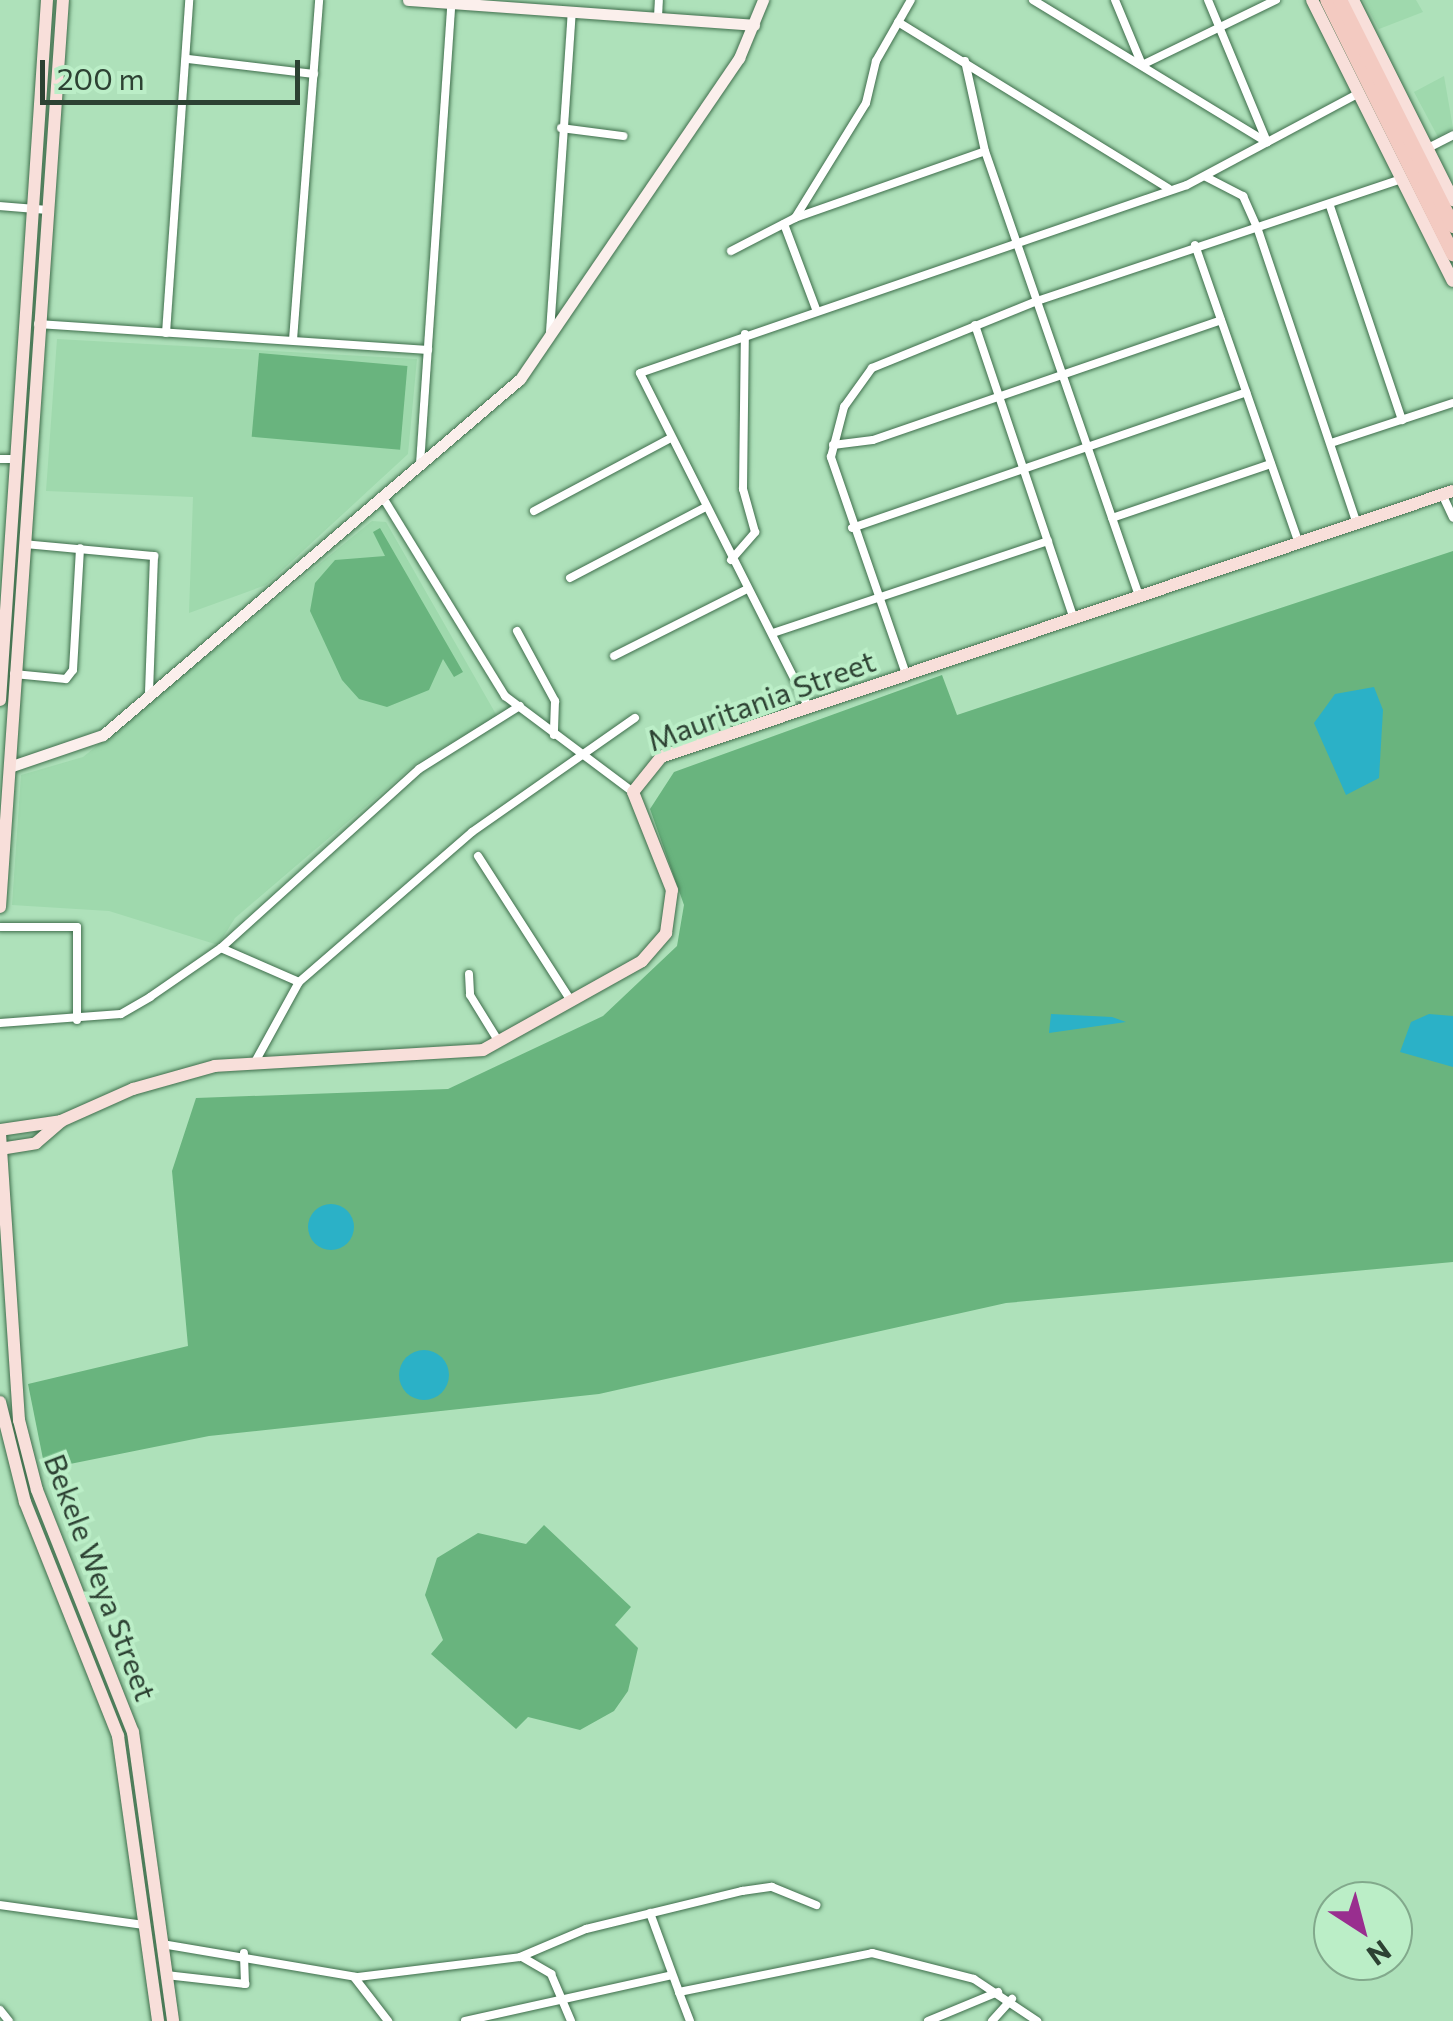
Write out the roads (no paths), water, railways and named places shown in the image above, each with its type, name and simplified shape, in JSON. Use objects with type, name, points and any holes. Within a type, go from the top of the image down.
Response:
[{"type":"highway","points":[[1328,0],[1453,254]]},
{"type":"highway","points":[[1340,0],[1453,226]]},
{"type":"main road","points":[[0,907],[18,675],[41,210],[47,0]]},
{"type":"main road","points":[[0,700],[6,459],[41,210],[63,0]]},
{"type":"main road","points":[[1312,0],[1453,281]]},
{"type":"main road","points":[[1353,0],[1426,150],[1449,184],[1453,200]]},
{"type":"main road","name":"Mauritania Street","points":[[0,1132],[61,1121],[167,1079],[255,1062],[462,1056],[499,1042],[642,961],[671,919],[672,890],[633,792],[661,756],[1448,492]]},
{"type":"main road","name":"Mauritania Street","points":[[1,1149],[36,1143],[61,1121]]},
{"type":"main road","name":"Bekele Weya Street","points":[[0,1132],[15,1386],[30,1469],[118,1688],[143,1781],[153,1925],[162,1944],[173,2021]]},
{"type":"main road","points":[[0,1402],[15,1472],[101,1684],[127,1782],[153,1925],[158,2021]]},
{"type":"main road","points":[[127,1782],[143,1781]]},
{"type":"street","points":[[166,333],[188,59],[189,0]]},
{"type":"street","points":[[294,340],[318,0]]},
{"type":"street","points":[[408,0],[550,5],[572,12],[754,25]]},
{"type":"street","points":[[658,18],[660,0]]},
{"type":"street","points":[[12,766],[83,748],[420,464],[484,415],[551,336],[754,25],[764,0]]},
{"type":"street","points":[[795,218],[866,102],[898,22],[912,0]]},
{"type":"street","points":[[1034,0],[1267,142]]},
{"type":"street","points":[[1114,0],[1142,64]]},
{"type":"street","points":[[1208,0],[1267,142]]},
{"type":"street","points":[[1142,64],[1276,0]]},
{"type":"street","points":[[420,464],[452,1]]},
{"type":"street","points":[[551,336],[572,12]]},
{"type":"street","points":[[898,22],[1169,189]]},
{"type":"street","points":[[188,59],[314,74]]},
{"type":"street","points":[[965,61],[985,152],[1139,595]]},
{"type":"street","points":[[808,708],[773,633],[704,508],[640,373],[1206,177],[1359,93]]},
{"type":"street","points":[[562,128],[624,136]]},
{"type":"street","points":[[1426,150],[1453,135]]},
{"type":"street","points":[[731,250],[795,218],[985,152]]},
{"type":"street","points":[[1206,177],[1242,196],[1257,228],[1356,521]]},
{"type":"street","points":[[906,674],[852,528],[832,445],[872,368],[1038,301],[1195,246],[1330,206],[1401,178]]},
{"type":"street","points":[[0,206],[41,210]]},
{"type":"street","points":[[1330,206],[1402,420]]},
{"type":"street","points":[[784,224],[816,309]]},
{"type":"street","points":[[1195,246],[1298,540]]},
{"type":"street","points":[[832,445],[1064,378],[1221,320]]},
{"type":"street","points":[[36,324],[428,350]]},
{"type":"street","points":[[975,325],[1074,617]]},
{"type":"street","points":[[731,560],[755,532],[743,489],[744,334]]},
{"type":"street","points":[[852,528],[1246,392]]},
{"type":"street","points":[[1331,443],[1453,403]]},
{"type":"street","points":[[534,511],[669,438]]},
{"type":"street","points":[[1112,518],[1271,464]]},
{"type":"street","points":[[1448,492],[1453,518]]},
{"type":"street","points":[[382,496],[493,679],[580,756],[633,792]]},
{"type":"street","points":[[570,578],[704,508]]},
{"type":"street","points":[[773,633],[1048,541]]},
{"type":"street","points":[[24,544],[154,556],[149,694]]},
{"type":"street","points":[[1,673],[66,679],[73,670],[80,548]]},
{"type":"street","points":[[614,656],[747,589]]},
{"type":"street","points":[[517,631],[556,701],[554,735]]},
{"type":"street","points":[[0,1022],[77,1020],[121,1014],[221,948],[334,838],[520,706]]},
{"type":"street","points":[[255,1062],[299,982],[472,832],[635,718]]},
{"type":"street","points":[[478,856],[571,1001]]},
{"type":"street","points":[[0,927],[77,927],[77,1020]]},
{"type":"street","points":[[221,948],[299,982]]},
{"type":"street","points":[[469,974],[470,995],[499,1042]]},
{"type":"street","points":[[162,1944],[244,1953],[354,1976],[520,1956],[650,1912],[772,1887],[816,1904]]},
{"type":"street","points":[[0,1905],[153,1925]]},
{"type":"street","points":[[650,1912],[690,2021]]},
{"type":"street","points":[[166,1975],[245,1984],[244,1953]]},
{"type":"street","points":[[678,1992],[872,1954],[948,1969],[1012,1999],[1037,2021]]},
{"type":"street","points":[[520,1956],[551,1974],[572,2021]]},
{"type":"street","points":[[465,2021],[672,1975]]},
{"type":"street","points":[[354,1976],[388,2021]]},
{"type":"street","points":[[928,2021],[998,1992]]},
{"type":"street","points":[[992,2021],[1012,1999]]},
{"type":"street","points":[[0,2010],[9,2021]]},
{"type":"water","points":[[1374,687],[1383,710],[1379,778],[1346,795],[1314,723],[1335,694]]},
{"type":"water","points":[[1051,1014],[1112,1017],[1126,1022],[1049,1033]]},
{"type":"water","points":[[1429,1014],[1453,1016],[1453,1067],[1400,1052],[1411,1022]]},
{"type":"water","points":[[331,1204],[347,1211],[354,1227],[347,1243],[331,1250],[315,1243],[308,1227],[315,1211]]},
{"type":"water","points":[[424,1350],[442,1357],[449,1375],[442,1393],[424,1400],[406,1393],[399,1375],[406,1357]]}]
